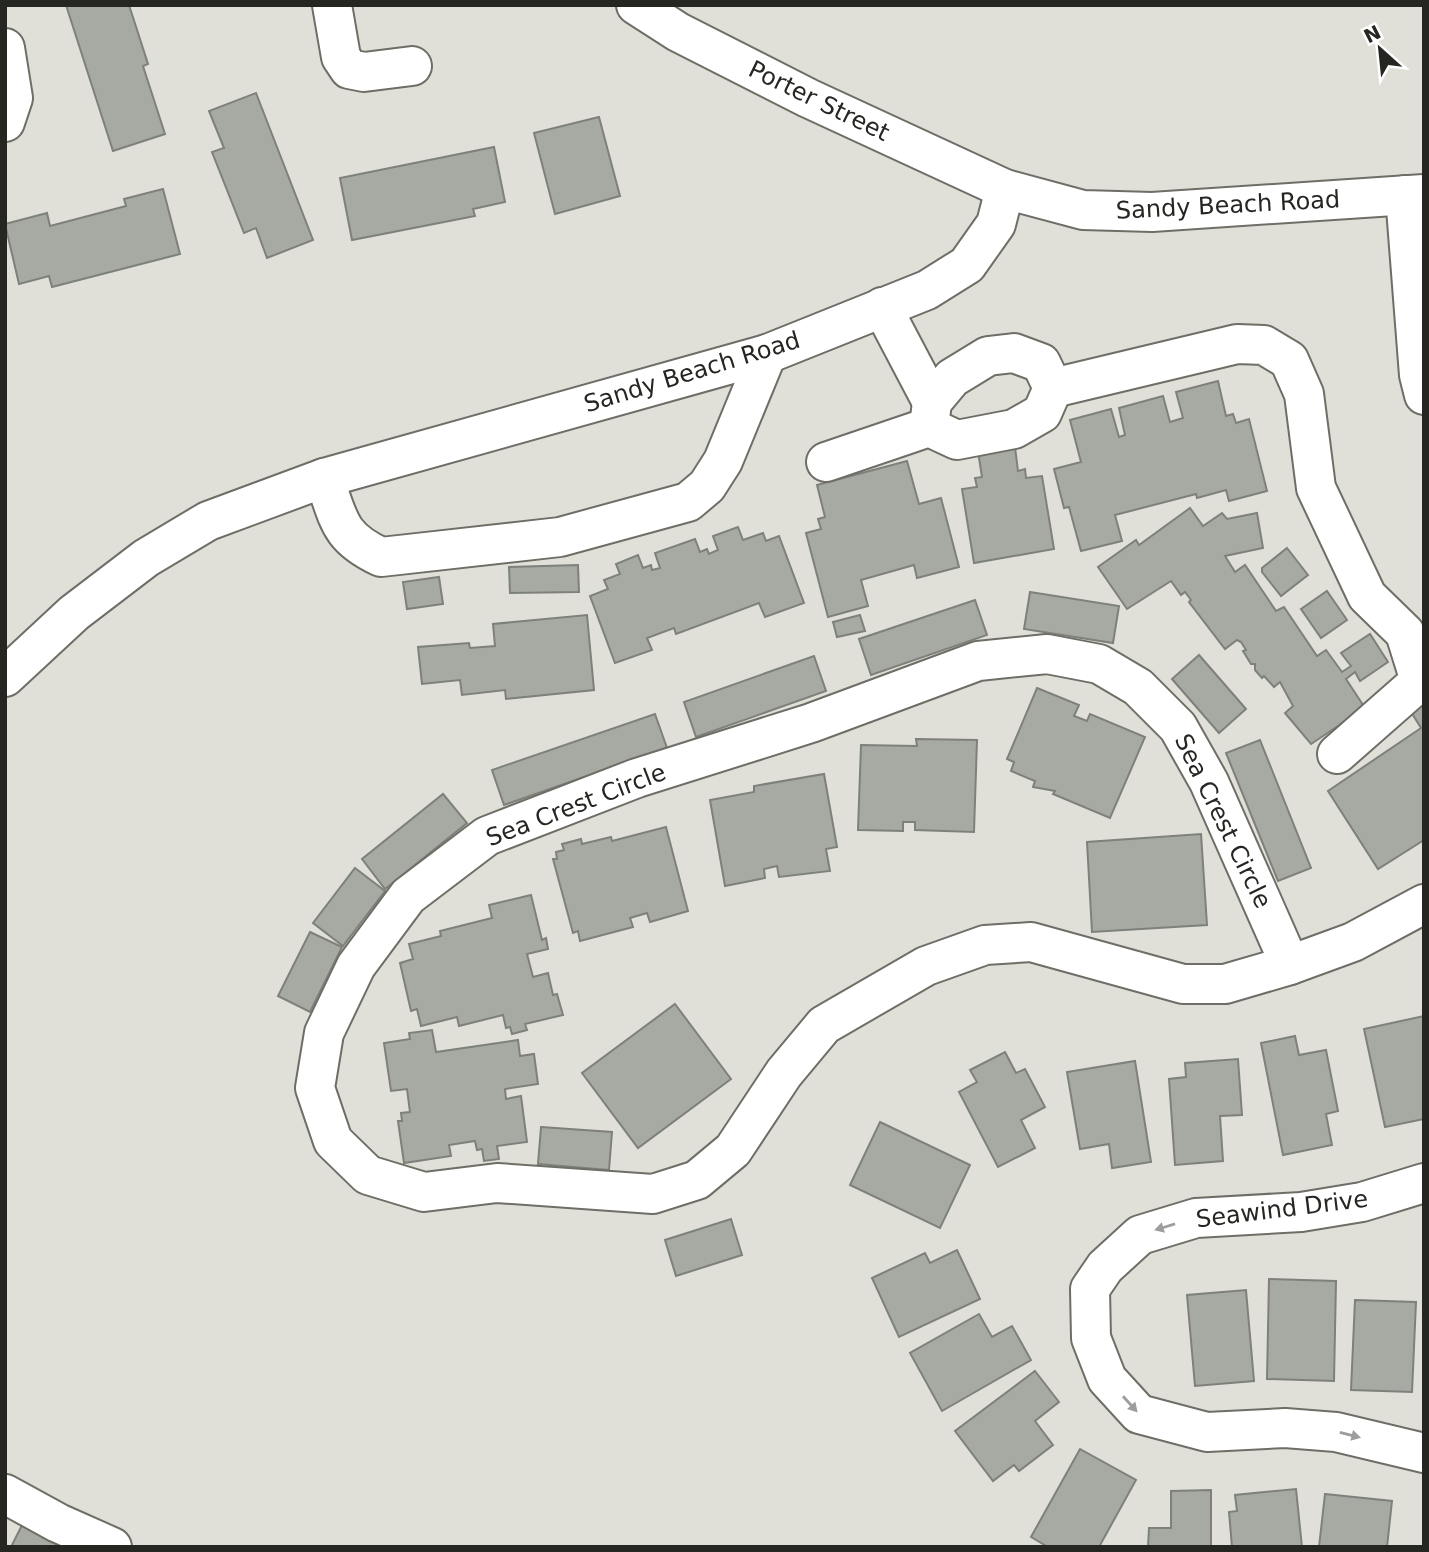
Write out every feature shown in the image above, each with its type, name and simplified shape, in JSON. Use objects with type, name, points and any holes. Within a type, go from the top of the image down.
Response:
[{"type":"street","points":[[332,5],[341,57],[349,69],[364,72],[412,66]]},
{"type":"street","name":"Porter Street","points":[[636,5],[678,32],[808,98],[1006,189]]},
{"type":"street","points":[[5,48],[13,98],[5,122]]},
{"type":"street","name":"Sandy Beach Road","points":[[5,677],[74,613],[146,558],[208,521],[324,478],[767,354],[927,290],[967,265],[996,224],[1006,189],[1083,209],[1152,212],[1414,194]]},
{"type":"street","points":[[1414,194],[1419,375],[1424,395]]},
{"type":"street","points":[[826,462],[930,415],[952,378],[988,356],[1014,353],[1041,363],[1053,388],[1042,413],[1014,429],[957,440],[930,415],[882,307]]},
{"type":"street","points":[[1053,388],[1237,344],[1264,345],[1289,360],[1304,394],[1316,488],[1367,596],[1414,627],[1420,681],[1337,754]]},
{"type":"street","points":[[324,478],[344,532],[358,546],[381,557],[560,537],[688,502],[707,486],[723,461],[767,354]]},
{"type":"street","name":"Sea Crest Circle","points":[[1290,965],[1209,782],[1178,727],[1138,687],[1099,664],[1047,654],[978,661],[811,723],[637,778],[487,836],[408,896],[356,966],[324,1033],[315,1087],[333,1141],[368,1175],[424,1192],[497,1183],[653,1194],[697,1180],[733,1150],[784,1073],[824,1026],[926,966],[985,945],[1031,942],[1183,984],[1225,984],[1290,965],[1353,942],[1424,904]]},
{"type":"street","name":"Seawind Drive","points":[[1424,1183],[1362,1202],[1301,1212],[1196,1217],[1140,1235],[1105,1267],[1090,1289],[1091,1338],[1107,1379],[1139,1414],[1207,1432],[1285,1428],[1336,1432],[1424,1453]]},
{"type":"street","points":[[5,1494],[58,1523],[112,1547]]},
{"type":"building","points":[[66,5],[129,5],[148,64],[143,66],[165,134],[113,151]]},
{"type":"building","points":[[256,93],[313,240],[267,258],[256,228],[244,233],[212,152],[224,148],[209,111]]},
{"type":"building","points":[[599,117],[620,196],[555,214],[534,133]]},
{"type":"building","points":[[494,147],[505,202],[473,209],[475,216],[352,240],[340,178]]},
{"type":"building","points":[[163,189],[180,254],[52,287],[49,276],[19,284],[5,224],[47,213],[50,226],[126,206],[124,199]]},
{"type":"building","points":[[1218,381],[1226,416],[1233,414],[1236,423],[1249,419],[1267,491],[1229,501],[1226,490],[1197,498],[1196,494],[1115,515],[1122,541],[1081,551],[1069,507],[1064,508],[1054,469],[1081,462],[1070,420],[1111,409],[1119,437],[1125,435],[1119,408],[1163,396],[1170,422],[1183,418],[1176,392]]},
{"type":"building","points":[[1014,439],[1018,471],[1025,469],[1026,478],[1042,476],[1054,549],[974,563],[962,489],[977,487],[975,478],[982,477],[977,445]]},
{"type":"building","points":[[907,461],[919,504],[941,498],[959,567],[917,578],[914,565],[861,580],[868,606],[828,617],[806,533],[821,529],[818,519],[825,517],[817,485]]},
{"type":"building","points":[[1190,508],[1203,526],[1222,513],[1227,519],[1257,513],[1263,548],[1225,556],[1235,572],[1245,565],[1276,611],[1284,607],[1317,656],[1326,650],[1342,672],[1351,666],[1341,653],[1370,634],[1388,662],[1360,681],[1355,672],[1346,679],[1365,708],[1311,744],[1285,713],[1293,706],[1280,682],[1274,687],[1264,676],[1262,678],[1255,670],[1255,664],[1251,664],[1243,651],[1246,650],[1241,642],[1237,640],[1225,649],[1189,602],[1191,600],[1185,592],[1181,595],[1171,581],[1127,609],[1098,567],[1136,540],[1139,545]]},
{"type":"building","points":[[738,527],[743,540],[763,533],[766,541],[779,536],[804,603],[765,617],[759,603],[676,634],[674,628],[647,638],[652,650],[615,663],[590,596],[608,589],[604,580],[620,574],[616,564],[638,555],[643,568],[651,565],[652,570],[660,568],[655,553],[695,539],[700,552],[707,549],[709,554],[718,550],[713,536]]},
{"type":"building","points":[[1287,548],[1308,575],[1281,596],[1262,572],[1262,568]]},
{"type":"building","points":[[578,565],[579,592],[510,593],[509,567]]},
{"type":"building","points":[[439,577],[443,604],[407,609],[403,582]]},
{"type":"building","points":[[1327,591],[1347,620],[1321,638],[1301,609]]},
{"type":"building","points":[[1030,592],[1119,606],[1113,643],[1024,629]]},
{"type":"building","points":[[975,600],[987,635],[871,675],[859,639]]},
{"type":"building","points":[[587,615],[594,690],[506,699],[505,690],[462,695],[460,680],[422,684],[418,647],[469,643],[470,648],[495,646],[493,624]]},
{"type":"building","points":[[860,615],[865,631],[837,637],[833,622]]},
{"type":"building","points":[[1199,655],[1246,709],[1219,733],[1172,679]]},
{"type":"building","points":[[814,656],[826,691],[696,737],[684,702]]},
{"type":"building","points":[[1037,688],[1079,705],[1074,716],[1087,721],[1090,714],[1145,737],[1110,818],[1053,794],[1055,791],[1033,787],[1035,781],[1011,771],[1014,762],[1007,759]]},
{"type":"building","points":[[1424,697],[1424,840],[1378,869],[1328,791],[1421,728],[1408,707]]},
{"type":"building","points":[[655,714],[667,748],[504,805],[492,770]]},
{"type":"building","points":[[916,739],[977,740],[974,832],[915,830],[915,822],[903,822],[903,831],[858,830],[861,745],[917,746]]},
{"type":"building","points":[[1260,740],[1311,868],[1278,881],[1226,753]]},
{"type":"building","points":[[824,774],[837,847],[826,849],[830,871],[779,877],[777,866],[764,869],[765,878],[725,886],[710,800],[754,792],[754,786]]},
{"type":"building","points":[[443,794],[467,823],[385,889],[362,859]]},
{"type":"building","points":[[666,827],[688,911],[650,922],[647,913],[630,918],[633,927],[580,941],[578,931],[573,933],[553,859],[557,859],[556,852],[564,850],[562,844],[581,839],[582,844],[611,837],[612,841]]},
{"type":"building","points":[[1201,834],[1207,925],[1092,932],[1087,842]]},
{"type":"building","points":[[355,868],[385,891],[343,946],[313,923]]},
{"type":"building","points":[[531,895],[542,940],[546,938],[548,949],[527,954],[533,977],[548,973],[553,995],[557,994],[563,1015],[525,1024],[527,1030],[512,1034],[510,1027],[506,1028],[503,1015],[459,1026],[457,1017],[421,1026],[417,1009],[411,1011],[400,963],[413,959],[409,944],[441,936],[440,931],[492,918],[489,905]]},
{"type":"building","points":[[310,932],[342,947],[310,1012],[278,996]]},
{"type":"building","points":[[675,1004],[731,1079],[638,1148],[582,1073]]},
{"type":"building","points":[[1424,1016],[1424,1119],[1385,1127],[1364,1029]]},
{"type":"building","points":[[432,1030],[436,1052],[518,1040],[520,1056],[534,1054],[538,1084],[505,1089],[506,1099],[521,1096],[527,1142],[497,1146],[499,1159],[484,1161],[482,1149],[477,1150],[475,1141],[449,1145],[451,1156],[404,1163],[398,1121],[402,1121],[401,1113],[410,1112],[407,1089],[391,1091],[384,1043],[410,1039],[409,1033]]},
{"type":"building","points":[[1295,1036],[1299,1055],[1326,1050],[1338,1111],[1326,1114],[1332,1145],[1283,1155],[1261,1043]]},
{"type":"building","points":[[1005,1052],[1016,1073],[1025,1069],[1045,1107],[1021,1120],[1035,1148],[998,1167],[959,1092],[977,1082],[970,1070]]},
{"type":"building","points":[[1238,1059],[1242,1115],[1220,1116],[1223,1161],[1175,1165],[1169,1079],[1186,1077],[1185,1063]]},
{"type":"building","points":[[1135,1061],[1151,1162],[1112,1168],[1109,1144],[1080,1149],[1067,1072]]},
{"type":"building","points":[[880,1122],[970,1165],[940,1228],[850,1185]]},
{"type":"building","points":[[541,1127],[612,1132],[609,1170],[538,1164]]},
{"type":"building","points":[[731,1219],[742,1255],[676,1276],[665,1240]]},
{"type":"building","points":[[957,1250],[980,1299],[899,1337],[872,1278],[925,1253],[930,1263]]},
{"type":"building","points":[[1269,1279],[1336,1281],[1334,1381],[1267,1379]]},
{"type":"building","points":[[1246,1290],[1254,1381],[1195,1386],[1187,1295]]},
{"type":"building","points":[[1355,1300],[1416,1302],[1412,1392],[1351,1390]]},
{"type":"building","points":[[979,1314],[992,1337],[1012,1326],[1031,1360],[942,1411],[910,1353]]},
{"type":"building","points":[[1035,1371],[1059,1402],[1035,1421],[1053,1445],[1019,1471],[1014,1465],[993,1481],[955,1431]]},
{"type":"building","points":[[1080,1449],[1136,1480],[1099,1547],[1048,1547],[1031,1537]]},
{"type":"building","points":[[1296,1489],[1302,1547],[1232,1547],[1229,1512],[1237,1511],[1235,1495]]},
{"type":"building","points":[[1211,1490],[1211,1547],[1148,1547],[1149,1528],[1171,1528],[1171,1491]]},
{"type":"building","points":[[1325,1494],[1392,1501],[1387,1547],[1319,1547]]},
{"type":"building","points":[[22,1525],[62,1536],[56,1547],[11,1547]]}]
